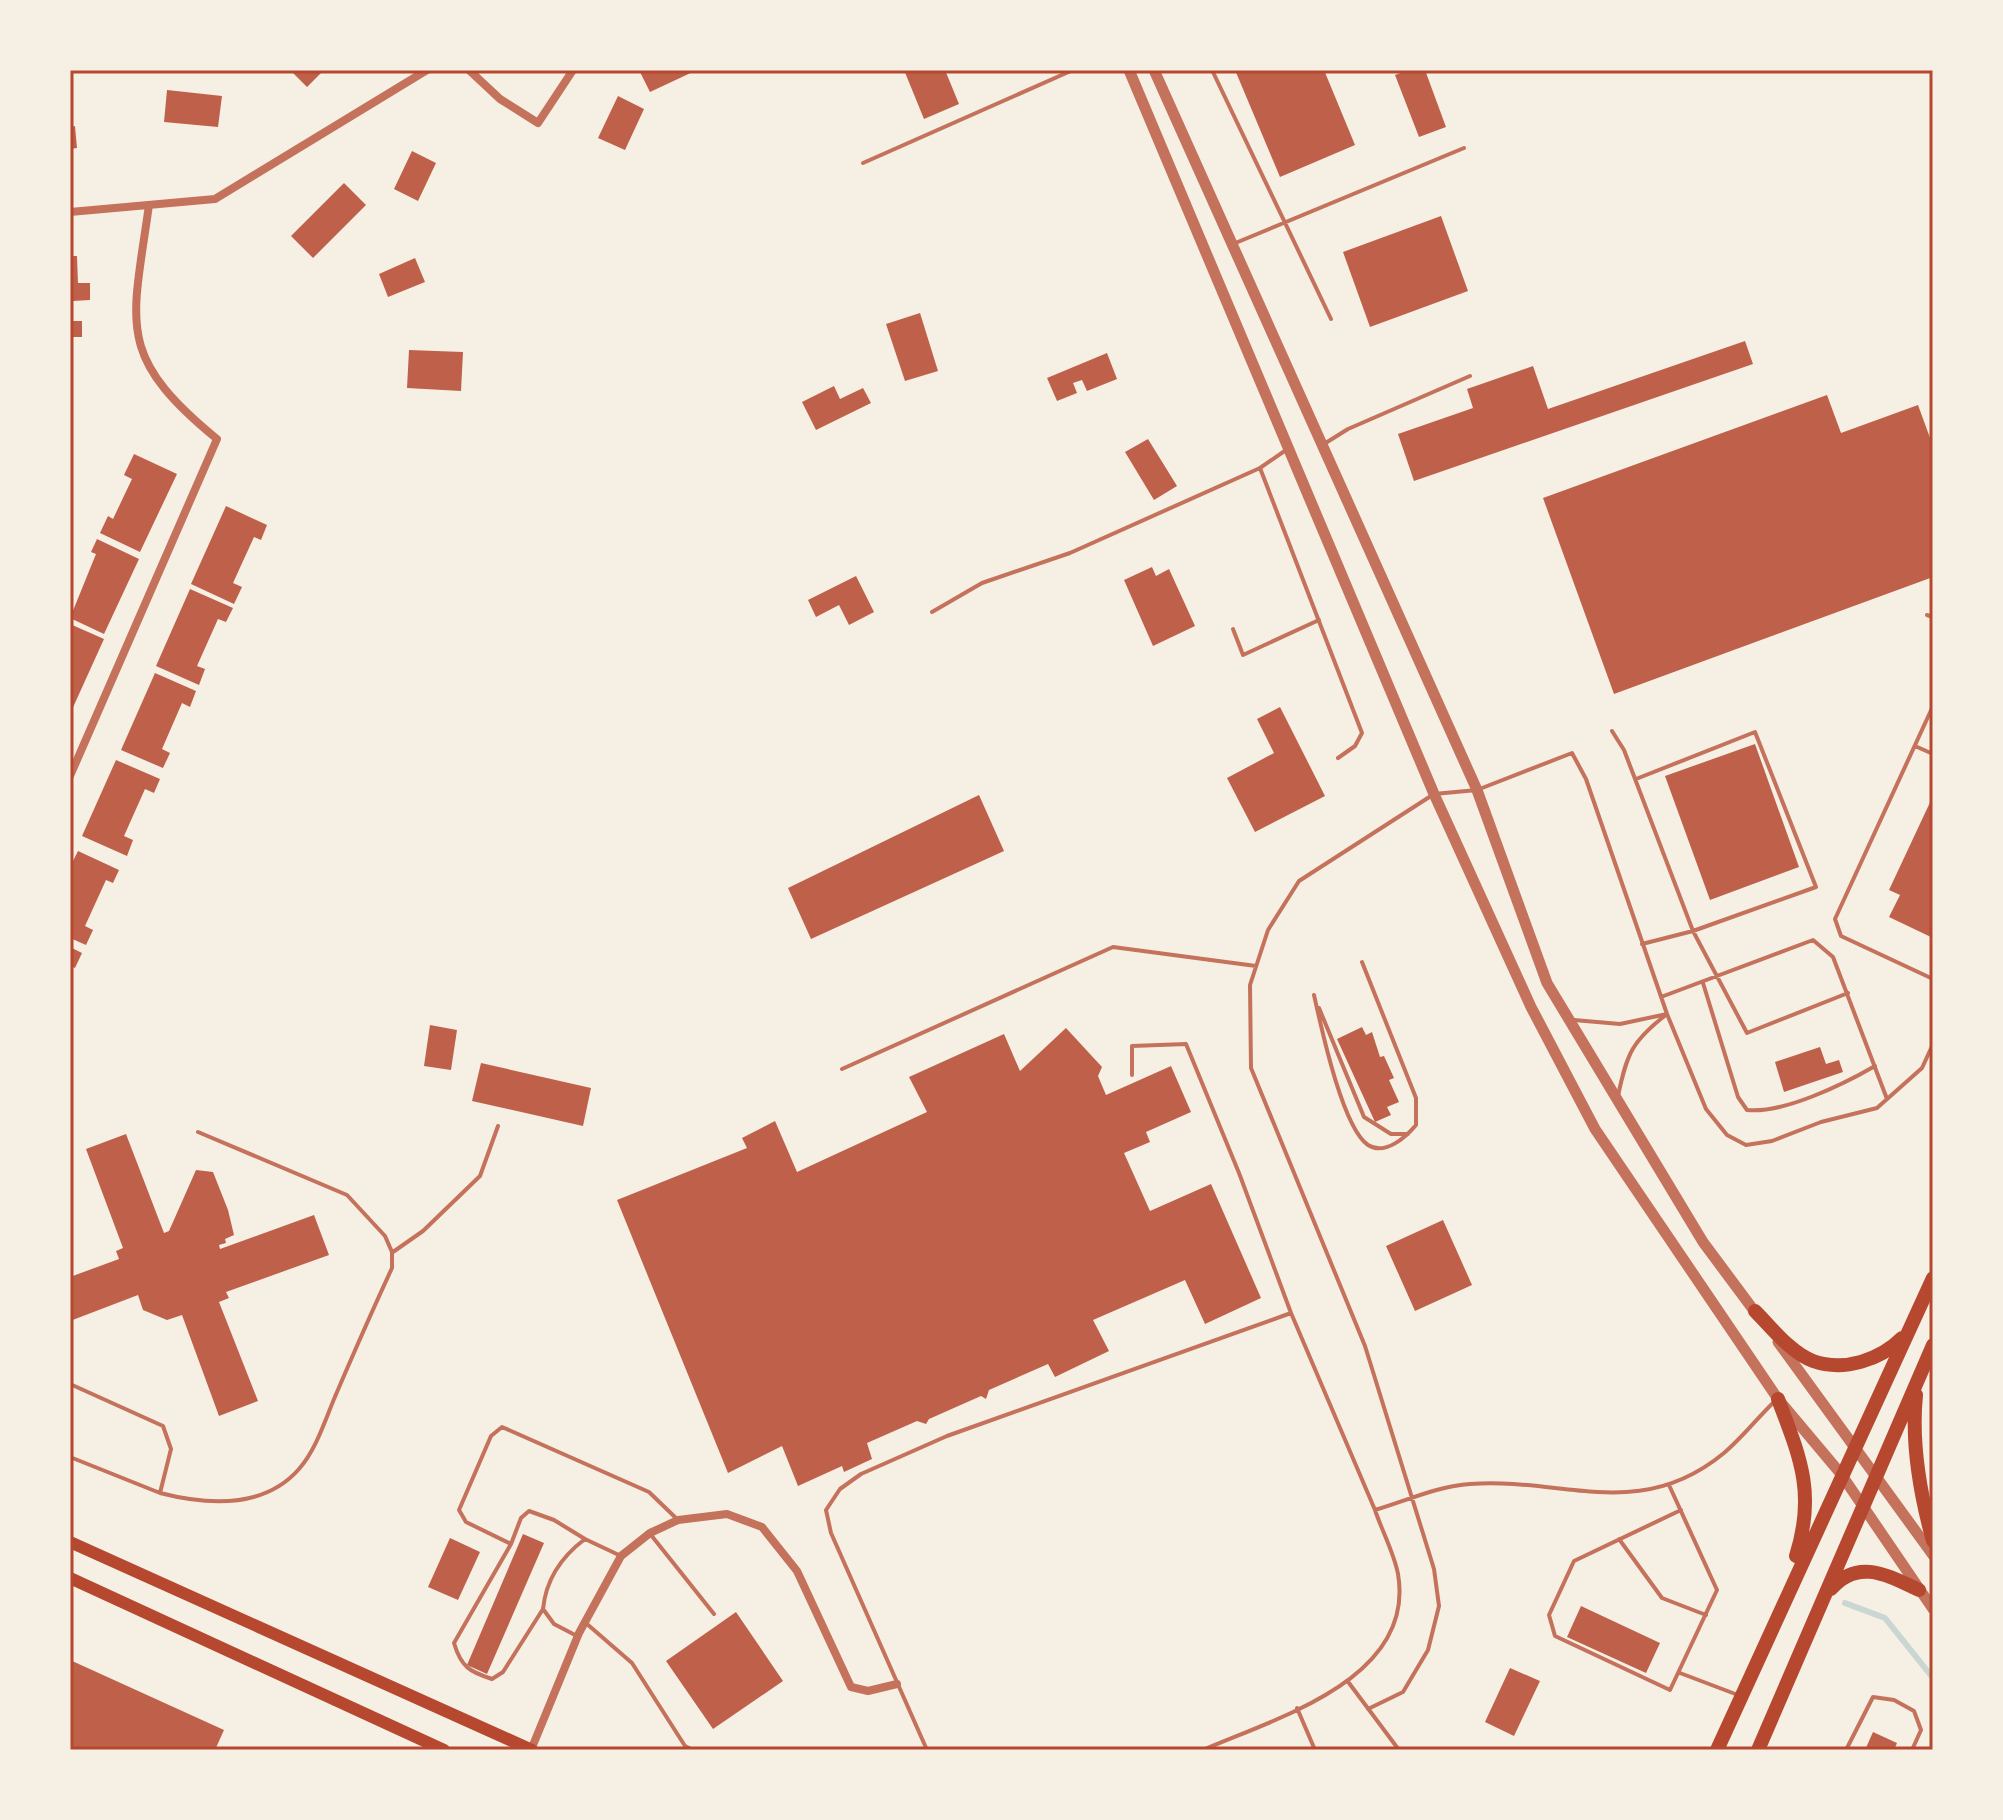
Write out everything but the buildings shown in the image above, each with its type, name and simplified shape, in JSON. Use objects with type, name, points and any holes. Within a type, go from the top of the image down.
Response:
[{"type":"main road","points":[[1717,1750],[1933,1278]]},
{"type":"main road","points":[[1755,1311],[1814,1361],[1862,1363],[1890,1350],[1910,1329]]},
{"type":"main road","points":[[1758,1750],[1933,1345]]},
{"type":"main road","points":[[1917,1379],[1915,1438],[1933,1541]]},
{"type":"main road","points":[[1778,1399],[1803,1466],[1807,1504],[1801,1541],[1779,1612]]},
{"type":"main road","points":[[70,1542],[532,1750]]},
{"type":"main road","points":[[1816,1618],[1832,1588],[1857,1570],[1878,1571],[1919,1590]]},
{"type":"main road","points":[[70,1578],[444,1750]]},
{"type":"street","points":[[70,212],[215,199],[427,70]]},
{"type":"street","points":[[469,70],[500,99],[538,123],[573,70]]},
{"type":"street","points":[[1129,70],[1434,794],[1531,1007],[1595,1129],[1778,1399],[1865,1506],[1933,1609]]},
{"type":"street","points":[[1154,70],[1477,790],[1547,983],[1703,1242],[1933,1555]]},
{"type":"street","points":[[70,776],[217,439],[181,410],[147,368],[134,324],[149,205]]},
{"type":"street","points":[[532,1750],[577,1636],[621,1556],[650,1533],[678,1520],[727,1514],[762,1527],[797,1571],[851,1687],[868,1691],[897,1684]]},
{"type":"lane","points":[[863,163],[1073,70]]},
{"type":"lane","points":[[1212,70],[1286,219],[1331,319]]},
{"type":"lane","points":[[1231,245],[1286,219],[1464,148]]},
{"type":"lane","points":[[1322,445],[1348,429],[1470,376]]},
{"type":"lane","points":[[932,612],[982,583],[1070,553],[1260,468],[1288,449]]},
{"type":"lane","points":[[1260,468],[1362,733],[1355,746],[1338,758]]},
{"type":"lane","points":[[1927,615],[1933,617]]},
{"type":"lane","points":[[1233,629],[1243,655],[1319,620]]},
{"type":"lane","points":[[1933,706],[1835,919],[1841,936],[1933,979]]},
{"type":"lane","points":[[1612,731],[1636,779],[1693,931],[1747,1033],[1848,993]]},
{"type":"lane","points":[[1636,779],[1755,732],[1816,887],[1693,931],[1642,944]]},
{"type":"lane","points":[[1915,746],[1933,754]]},
{"type":"lane","points":[[1368,1709],[1403,1692],[1428,1650],[1439,1606],[1434,1569],[1365,1346],[1251,1068],[1250,985],[1268,930],[1299,881],[1434,794],[1477,790],[1572,753],[1586,779],[1667,1014],[1706,1109],[1727,1135],[1746,1145],[1772,1141],[1821,1122],[1850,1118],[1877,1108],[1922,1068],[1933,1044]]},
{"type":"lane","points":[[1661,997],[1813,940],[1833,957],[1887,1099]]},
{"type":"lane","points":[[842,1069],[1113,947],[1256,966]]},
{"type":"lane","points":[[1362,962],[1416,1098],[1416,1125],[1408,1134],[1379,1148],[1368,1145],[1356,1131],[1327,1054],[1314,995],[1364,1117],[1391,1134],[1408,1134]]},
{"type":"lane","points":[[1703,983],[1738,1097],[1747,1110],[1761,1112],[1780,1106],[1875,1066]]},
{"type":"lane","points":[[1569,1019],[1620,1024],[1667,1014]]},
{"type":"lane","points":[[1617,1098],[1627,1057],[1637,1037],[1667,1014]]},
{"type":"lane","points":[[1132,1075],[1132,1046],[1186,1044],[1291,1313],[1375,1510],[1398,1575],[1397,1606],[1387,1638],[1364,1671],[1349,1683],[1203,1750]]},
{"type":"lane","points":[[392,1252],[423,1231],[480,1176],[498,1126]]},
{"type":"lane","points":[[70,1457],[183,1499],[236,1501],[264,1494],[286,1482],[300,1468],[392,1268],[392,1252],[371,1218],[347,1195],[198,1132]]},
{"type":"lane","points":[[927,1750],[831,1533],[826,1510],[840,1489],[861,1474],[957,1432],[1291,1313]]},
{"type":"lane","points":[[70,1384],[163,1426],[171,1449],[160,1493]]},
{"type":"lane","points":[[1375,1510],[1443,1488],[1471,1484],[1625,1495],[1669,1485],[1723,1454],[1778,1399]]},
{"type":"lane","points":[[511,1544],[466,1522],[459,1510],[491,1436],[502,1427],[649,1492],[678,1520]]},
{"type":"lane","points":[[1669,1485],[1681,1510],[1717,1590],[1670,1690],[1555,1636],[1549,1615],[1574,1561],[1681,1510]]},
{"type":"lane","points":[[585,1539],[566,1553],[545,1588],[543,1609],[503,1672],[492,1679],[472,1672],[460,1663],[454,1643],[511,1544],[521,1518],[529,1511],[554,1520],[621,1556]]},
{"type":"lane","points":[[650,1533],[714,1614]]},
{"type":"lane","points":[[1619,1539],[1662,1598],[1706,1615]]},
{"type":"lane","points":[[543,1609],[554,1624],[577,1636]]},
{"type":"lane","points":[[585,1622],[632,1663],[685,1746],[693,1750]]},
{"type":"lane","points":[[1680,1673],[1740,1696]]},
{"type":"lane","points":[[1349,1683],[1399,1750]]},
{"type":"lane","points":[[1846,1750],[1873,1697],[1894,1700],[1914,1711],[1921,1730],[1912,1750]]},
{"type":"lane","points":[[1297,1708],[1315,1750]]},
{"type":"waterway","points":[[1845,1603],[1885,1618],[1933,1678]]}]
